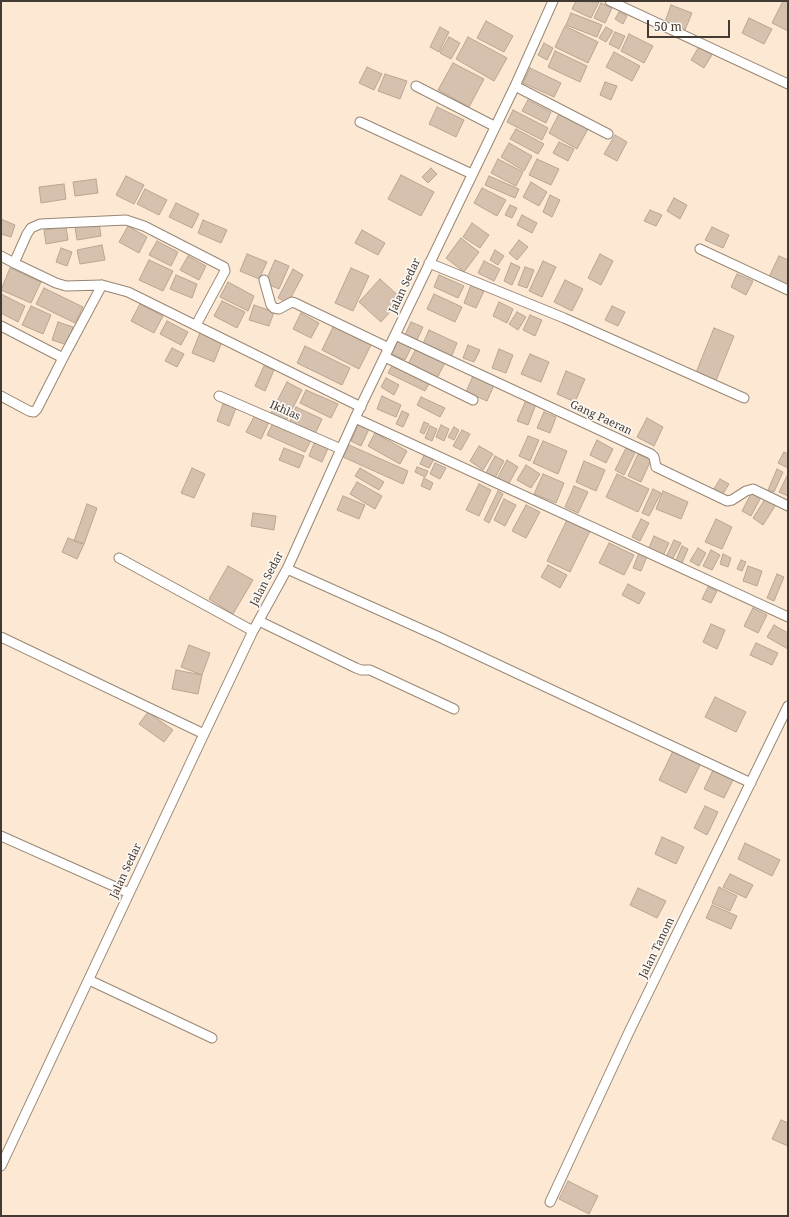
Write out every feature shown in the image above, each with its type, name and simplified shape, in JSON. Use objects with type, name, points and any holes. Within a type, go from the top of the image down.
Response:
[{"type":"street","name":"Jalan Sedar","points":[[1,1166],[253,631],[286,569],[355,418],[514,86],[553,1]]},
{"type":"street","points":[[610,1],[788,84]]},
{"type":"street","points":[[416,86],[494,126]]},
{"type":"street","points":[[514,86],[608,134]]},
{"type":"street","points":[[360,122],[472,174]]},
{"type":"street","points":[[14,263],[27,234],[35,226],[126,220],[144,226],[224,267],[225,271],[196,325]]},
{"type":"street","points":[[700,249],[788,290]]},
{"type":"street","points":[[1,256],[56,283],[66,286],[102,285],[128,292],[361,407]]},
{"type":"street","points":[[429,263],[564,318],[744,398]]},
{"type":"street","points":[[264,280],[271,305],[274,308],[278,309],[295,302],[473,400]]},
{"type":"street","points":[[1,396],[29,411],[34,412],[38,409],[102,285]]},
{"type":"street","points":[[1,326],[63,358]]},
{"type":"street","name":"Gang Paeran","points":[[395,335],[651,454],[654,457],[656,468],[727,501],[753,489],[788,506]]},
{"type":"street","name":"Ikhlas","points":[[219,396],[341,449]]},
{"type":"street","points":[[355,418],[788,617]]},
{"type":"street","points":[[119,558],[253,631]]},
{"type":"street","points":[[286,569],[446,640],[751,783]]},
{"type":"street","points":[[259,621],[356,668],[361,670],[370,670],[454,709]]},
{"type":"street","points":[[1,637],[204,734]]},
{"type":"street","name":"Jalan Tanom","points":[[550,1202],[629,1032],[788,706]]},
{"type":"street","points":[[1,836],[129,893]]},
{"type":"street","points":[[89,980],[212,1038]]},
{"type":"building","points":[[576,1],[599,2],[591,18],[572,9]]},
{"type":"building","points":[[783,1],[788,1],[788,31],[772,23]]},
{"type":"building","points":[[601,3],[612,8],[605,23],[594,18]]},
{"type":"building","points":[[671,5],[692,13],[685,30],[665,22]]},
{"type":"building","points":[[619,12],[627,16],[623,24],[615,19]]},
{"type":"building","points":[[571,13],[602,25],[597,37],[566,25]]},
{"type":"building","points":[[749,18],[772,29],[764,44],[742,33]]},
{"type":"building","points":[[486,21],[513,36],[504,52],[477,38]]},
{"type":"building","points":[[565,26],[598,42],[588,63],[555,47]]},
{"type":"building","points":[[440,27],[449,32],[439,52],[430,47]]},
{"type":"building","points":[[606,27],[613,31],[606,42],[599,38]]},
{"type":"building","points":[[615,32],[625,36],[619,49],[609,44]]},
{"type":"building","points":[[629,34],[653,46],[644,63],[621,51]]},
{"type":"building","points":[[449,37],[460,43],[451,59],[440,53]]},
{"type":"building","points":[[468,37],[507,58],[494,81],[456,59]]},
{"type":"building","points":[[544,43],[553,48],[547,60],[538,55]]},
{"type":"building","points":[[700,45],[713,53],[704,68],[691,60]]},
{"type":"building","points":[[555,51],[587,66],[580,82],[548,67]]},
{"type":"building","points":[[614,52],[640,66],[632,81],[606,67]]},
{"type":"building","points":[[453,63],[484,79],[469,107],[438,90]]},
{"type":"building","points":[[367,67],[382,74],[374,90],[359,83]]},
{"type":"building","points":[[530,68],[561,83],[554,97],[523,83]]},
{"type":"building","points":[[385,74],[407,81],[400,99],[378,91]]},
{"type":"building","points":[[605,82],[617,86],[611,100],[600,95]]},
{"type":"building","points":[[528,100],[551,112],[546,123],[522,111]]},
{"type":"building","points":[[437,107],[464,120],[456,137],[429,124]]},
{"type":"building","points":[[513,110],[548,128],[542,140],[507,122]]},
{"type":"building","points":[[560,112],[589,127],[577,149],[549,133]]},
{"type":"building","points":[[516,129],[544,144],[538,154],[510,139]]},
{"type":"building","points":[[615,135],[627,142],[617,161],[604,154]]},
{"type":"building","points":[[559,142],[574,149],[568,161],[553,153]]},
{"type":"building","points":[[509,143],[532,156],[524,171],[501,157]]},
{"type":"building","points":[[498,159],[523,172],[516,186],[491,173]]},
{"type":"building","points":[[537,159],[559,169],[551,185],[529,175]]},
{"type":"building","points":[[431,168],[437,174],[428,183],[422,177]]},
{"type":"building","points":[[401,175],[434,192],[421,216],[388,199]]},
{"type":"building","points":[[126,176],[144,185],[134,204],[116,195]]},
{"type":"building","points":[[489,176],[519,189],[515,198],[485,185]]},
{"type":"building","points":[[96,179],[98,193],[75,196],[73,182]]},
{"type":"building","points":[[531,182],[547,192],[539,206],[523,197]]},
{"type":"building","points":[[64,184],[66,199],[41,203],[39,187]]},
{"type":"building","points":[[482,188],[506,200],[497,216],[474,203]]},
{"type":"building","points":[[145,189],[167,200],[159,215],[137,204]]},
{"type":"building","points":[[550,195],[560,200],[552,217],[543,212]]},
{"type":"building","points":[[674,198],[687,205],[680,219],[667,211]]},
{"type":"building","points":[[176,203],[199,214],[192,228],[169,217]]},
{"type":"building","points":[[510,205],[517,208],[512,218],[505,215]]},
{"type":"building","points":[[650,210],[662,215],[656,226],[644,221]]},
{"type":"building","points":[[522,215],[537,223],[532,233],[517,225]]},
{"type":"building","points":[[1,219],[15,225],[11,237],[1,234]]},
{"type":"building","points":[[203,220],[227,230],[221,243],[198,233]]},
{"type":"building","points":[[99,223],[101,236],[77,240],[75,227]]},
{"type":"building","points":[[472,223],[489,235],[480,248],[463,237]]},
{"type":"building","points":[[128,226],[147,237],[139,253],[119,242]]},
{"type":"building","points":[[66,227],[68,240],[46,244],[44,230]]},
{"type":"building","points":[[712,227],[729,235],[723,248],[705,240]]},
{"type":"building","points":[[362,230],[385,243],[378,255],[355,243]]},
{"type":"building","points":[[461,238],[479,252],[464,272],[446,258]]},
{"type":"building","points":[[519,240],[528,247],[517,260],[509,253]]},
{"type":"building","points":[[157,241],[178,252],[171,266],[149,255]]},
{"type":"building","points":[[102,245],[105,260],[80,264],[77,250]]},
{"type":"building","points":[[61,248],[72,252],[67,266],[56,262]]},
{"type":"building","points":[[495,250],[504,256],[498,265],[490,260]]},
{"type":"building","points":[[247,254],[267,262],[259,279],[240,271]]},
{"type":"building","points":[[600,254],[613,261],[601,285],[588,278]]},
{"type":"building","points":[[188,256],[206,266],[199,280],[180,270]]},
{"type":"building","points":[[779,256],[788,260],[788,286],[769,277]]},
{"type":"building","points":[[149,260],[173,271],[163,291],[139,280]]},
{"type":"building","points":[[275,260],[289,266],[279,289],[265,283]]},
{"type":"building","points":[[484,261],[500,269],[494,281],[478,273]]},
{"type":"building","points":[[543,261],[556,267],[542,297],[529,291]]},
{"type":"building","points":[[511,263],[520,267],[512,285],[504,281]]},
{"type":"building","points":[[525,267],[534,270],[527,288],[518,285]]},
{"type":"building","points":[[10,268],[41,282],[31,303],[1,290]]},
{"type":"building","points":[[351,268],[369,276],[353,311],[335,303]]},
{"type":"building","points":[[293,269],[303,275],[288,303],[278,298]]},
{"type":"building","points":[[737,274],[753,281],[746,295],[731,287]]},
{"type":"building","points":[[176,275],[197,284],[192,298],[170,289]]},
{"type":"building","points":[[439,275],[464,286],[458,298],[434,287]]},
{"type":"building","points":[[380,279],[402,299],[381,322],[359,302]]},
{"type":"building","points":[[565,280],[583,289],[572,311],[554,302]]},
{"type":"building","points":[[228,282],[254,296],[248,311],[220,297]]},
{"type":"building","points":[[471,285],[484,291],[476,308],[464,303]]},
{"type":"building","points":[[44,288],[83,307],[75,323],[36,304]]},
{"type":"building","points":[[1,294],[25,306],[18,322],[1,313]]},
{"type":"building","points":[[434,294],[462,307],[455,322],[427,309]]},
{"type":"building","points":[[222,301],[245,312],[237,328],[214,316]]},
{"type":"building","points":[[499,302],[513,309],[507,323],[493,316]]},
{"type":"building","points":[[140,304],[163,316],[154,333],[131,321]]},
{"type":"building","points":[[254,305],[274,312],[269,326],[249,320]]},
{"type":"building","points":[[31,306],[51,315],[43,334],[22,325]]},
{"type":"building","points":[[612,306],[625,312],[618,326],[605,320]]},
{"type":"building","points":[[517,312],[526,317],[518,330],[509,324]]},
{"type":"building","points":[[301,313],[319,323],[311,338],[293,329]]},
{"type":"building","points":[[530,315],[542,320],[535,336],[523,330]]},
{"type":"building","points":[[167,321],[188,332],[181,345],[160,334]]},
{"type":"building","points":[[58,322],[73,327],[67,345],[52,340]]},
{"type":"building","points":[[411,322],[423,327],[416,342],[404,337]]},
{"type":"building","points":[[334,325],[372,343],[359,369],[322,350]]},
{"type":"building","points":[[714,328],[734,336],[715,383],[695,375]]},
{"type":"building","points":[[201,330],[223,339],[214,362],[192,353]]},
{"type":"building","points":[[429,330],[457,343],[450,360],[422,346]]},
{"type":"building","points":[[398,340],[412,346],[405,360],[392,354]]},
{"type":"building","points":[[468,345],[480,350],[474,362],[463,358]]},
{"type":"building","points":[[305,346],[350,368],[342,385],[297,363]]},
{"type":"building","points":[[417,347],[446,361],[437,378],[408,364]]},
{"type":"building","points":[[172,348],[184,354],[177,367],[165,361]]},
{"type":"building","points":[[499,349],[513,355],[506,373],[492,368]]},
{"type":"building","points":[[530,354],[549,362],[541,382],[521,374]]},
{"type":"building","points":[[393,364],[430,382],[425,391],[388,373]]},
{"type":"building","points":[[264,366],[274,370],[265,391],[255,386]]},
{"type":"building","points":[[566,371],[585,379],[575,402],[557,394]]},
{"type":"building","points":[[473,376],[494,385],[487,401],[466,392]]},
{"type":"building","points":[[386,378],[399,385],[394,395],[381,387]]},
{"type":"building","points":[[287,382],[302,390],[286,421],[271,413]]},
{"type":"building","points":[[306,390],[338,404],[331,418],[300,403]]},
{"type":"building","points":[[382,396],[401,405],[396,417],[377,409]]},
{"type":"building","points":[[421,397],[445,408],[440,417],[417,405]]},
{"type":"building","points":[[526,400],[536,404],[528,425],[517,421]]},
{"type":"building","points":[[223,404],[236,408],[229,426],[217,421]]},
{"type":"building","points":[[296,407],[322,419],[314,436],[289,424]]},
{"type":"building","points":[[402,411],[409,414],[403,427],[396,424]]},
{"type":"building","points":[[544,412],[556,417],[550,433],[537,428]]},
{"type":"building","points":[[255,415],[269,422],[261,439],[246,432]]},
{"type":"building","points":[[647,418],[663,427],[654,446],[637,437]]},
{"type":"building","points":[[274,421],[312,438],[305,452],[267,435]]},
{"type":"building","points":[[424,422],[429,424],[424,434],[420,432]]},
{"type":"building","points":[[359,424],[369,429],[361,446],[351,441]]},
{"type":"building","points":[[441,425],[449,429],[444,441],[436,437]]},
{"type":"building","points":[[430,426],[437,429],[432,441],[425,438]]},
{"type":"building","points":[[454,427],[459,430],[454,440],[448,437]]},
{"type":"building","points":[[462,430],[470,434],[461,450],[453,446]]},
{"type":"building","points":[[375,433],[407,451],[400,464],[368,446]]},
{"type":"building","points":[[528,436],[539,440],[530,461],[519,456]]},
{"type":"building","points":[[597,440],[613,449],[606,463],[590,455]]},
{"type":"building","points":[[315,441],[329,446],[322,462],[309,456]]},
{"type":"building","points":[[543,441],[567,451],[558,474],[533,463]]},
{"type":"building","points":[[349,445],[408,471],[403,484],[343,457]]},
{"type":"building","points":[[479,446],[493,454],[483,470],[470,461]]},
{"type":"building","points":[[284,448],[304,456],[299,468],[279,460]]},
{"type":"building","points":[[626,448],[635,453],[624,475],[615,470]]},
{"type":"building","points":[[784,452],[788,454],[788,468],[778,463]]},
{"type":"building","points":[[425,453],[435,457],[429,468],[420,464]]},
{"type":"building","points":[[638,454],[651,460],[641,482],[628,476]]},
{"type":"building","points":[[495,456],[504,461],[495,478],[486,473]]},
{"type":"building","points":[[507,460],[518,467],[508,485],[497,479]]},
{"type":"building","points":[[584,461],[605,470],[596,491],[576,482]]},
{"type":"building","points":[[435,463],[446,468],[440,479],[430,474]]},
{"type":"building","points":[[526,465],[540,474],[531,488],[517,480]]},
{"type":"building","points":[[417,467],[428,471],[425,477],[415,472]]},
{"type":"building","points":[[192,468],[205,474],[194,498],[181,493]]},
{"type":"building","points":[[360,468],[384,482],[379,490],[355,476]]},
{"type":"building","points":[[777,469],[783,472],[774,492],[768,490]]},
{"type":"building","points":[[543,474],[564,483],[556,503],[534,494]]},
{"type":"building","points":[[617,474],[649,489],[638,512],[606,497]]},
{"type":"building","points":[[788,474],[788,496],[779,492]]},
{"type":"building","points":[[424,478],[433,483],[430,490],[421,486]]},
{"type":"building","points":[[720,479],[729,484],[721,497],[712,492]]},
{"type":"building","points":[[357,482],[382,496],[375,509],[350,494]]},
{"type":"building","points":[[479,484],[491,490],[479,516],[466,510]]},
{"type":"building","points":[[574,486],[588,492],[578,513],[565,507]]},
{"type":"building","points":[[653,489],[661,493],[649,516],[642,513]]},
{"type":"building","points":[[498,491],[503,494],[489,523],[484,520]]},
{"type":"building","points":[[663,491],[688,502],[681,519],[656,509]]},
{"type":"building","points":[[752,492],[761,497],[751,516],[742,511]]},
{"type":"building","points":[[343,496],[365,505],[359,519],[337,510]]},
{"type":"building","points":[[767,496],[777,503],[763,525],[753,518]]},
{"type":"building","points":[[504,499],[516,505],[505,526],[494,520]]},
{"type":"building","points":[[87,504],[97,508],[84,544],[74,541]]},
{"type":"building","points":[[526,505],[540,512],[526,538],[512,531]]},
{"type":"building","points":[[253,513],[276,516],[274,530],[251,526]]},
{"type":"building","points":[[641,519],[649,523],[640,541],[632,537]]},
{"type":"building","points":[[716,519],[732,527],[722,549],[705,542]]},
{"type":"building","points":[[567,520],[590,531],[570,572],[547,561]]},
{"type":"building","points":[[654,536],[669,543],[663,556],[648,550]]},
{"type":"building","points":[[68,538],[84,544],[77,559],[62,552]]},
{"type":"building","points":[[674,540],[681,543],[672,560],[666,557]]},
{"type":"building","points":[[609,543],[634,555],[624,575],[599,563]]},
{"type":"building","points":[[682,546],[688,549],[682,563],[676,560]]},
{"type":"building","points":[[698,548],[706,553],[699,566],[690,561]]},
{"type":"building","points":[[640,550],[648,554],[641,571],[633,568]]},
{"type":"building","points":[[711,550],[720,555],[712,570],[703,566]]},
{"type":"building","points":[[723,554],[731,558],[728,567],[720,564]]},
{"type":"building","points":[[741,560],[746,562],[742,571],[737,569]]},
{"type":"building","points":[[548,565],[567,575],[560,588],[541,577]]},
{"type":"building","points":[[228,566],[253,580],[233,614],[209,599]]},
{"type":"building","points":[[748,566],[762,571],[757,586],[743,581]]},
{"type":"building","points":[[777,574],[784,577],[774,601],[767,598]]},
{"type":"building","points":[[628,584],[645,593],[639,604],[622,595]]},
{"type":"building","points":[[708,587],[717,591],[711,603],[702,599]]},
{"type":"building","points":[[753,608],[767,615],[758,633],[744,626]]},
{"type":"building","points":[[711,624],[725,630],[717,649],[703,642]]},
{"type":"building","points":[[774,625],[788,633],[788,649],[767,637]]},
{"type":"building","points":[[756,643],[778,653],[772,665],[750,655]]},
{"type":"building","points":[[189,645],[210,653],[202,675],[181,667]]},
{"type":"building","points":[[176,670],[202,675],[198,694],[172,689]]},
{"type":"building","points":[[715,697],[746,712],[736,732],[705,717]]},
{"type":"building","points":[[148,712],[173,730],[164,742],[139,724]]},
{"type":"building","points":[[674,749],[701,763],[686,793],[659,780]]},
{"type":"building","points":[[714,768],[734,778],[724,798],[704,789]]},
{"type":"building","points":[[705,806],[718,812],[707,835],[694,828]]},
{"type":"building","points":[[662,837],[684,847],[676,864],[655,854]]},
{"type":"building","points":[[745,843],[780,860],[772,876],[738,859]]},
{"type":"building","points":[[730,874],[753,885],[746,898],[723,887]]},
{"type":"building","points":[[719,887],[737,896],[730,911],[712,903]]},
{"type":"building","points":[[638,888],[666,901],[657,918],[630,905]]},
{"type":"building","points":[[712,905],[737,916],[731,929],[706,918]]},
{"type":"building","points":[[781,1120],[788,1123],[788,1146],[772,1139]]},
{"type":"building","points":[[568,1181],[598,1196],[589,1214],[559,1199]]}]
